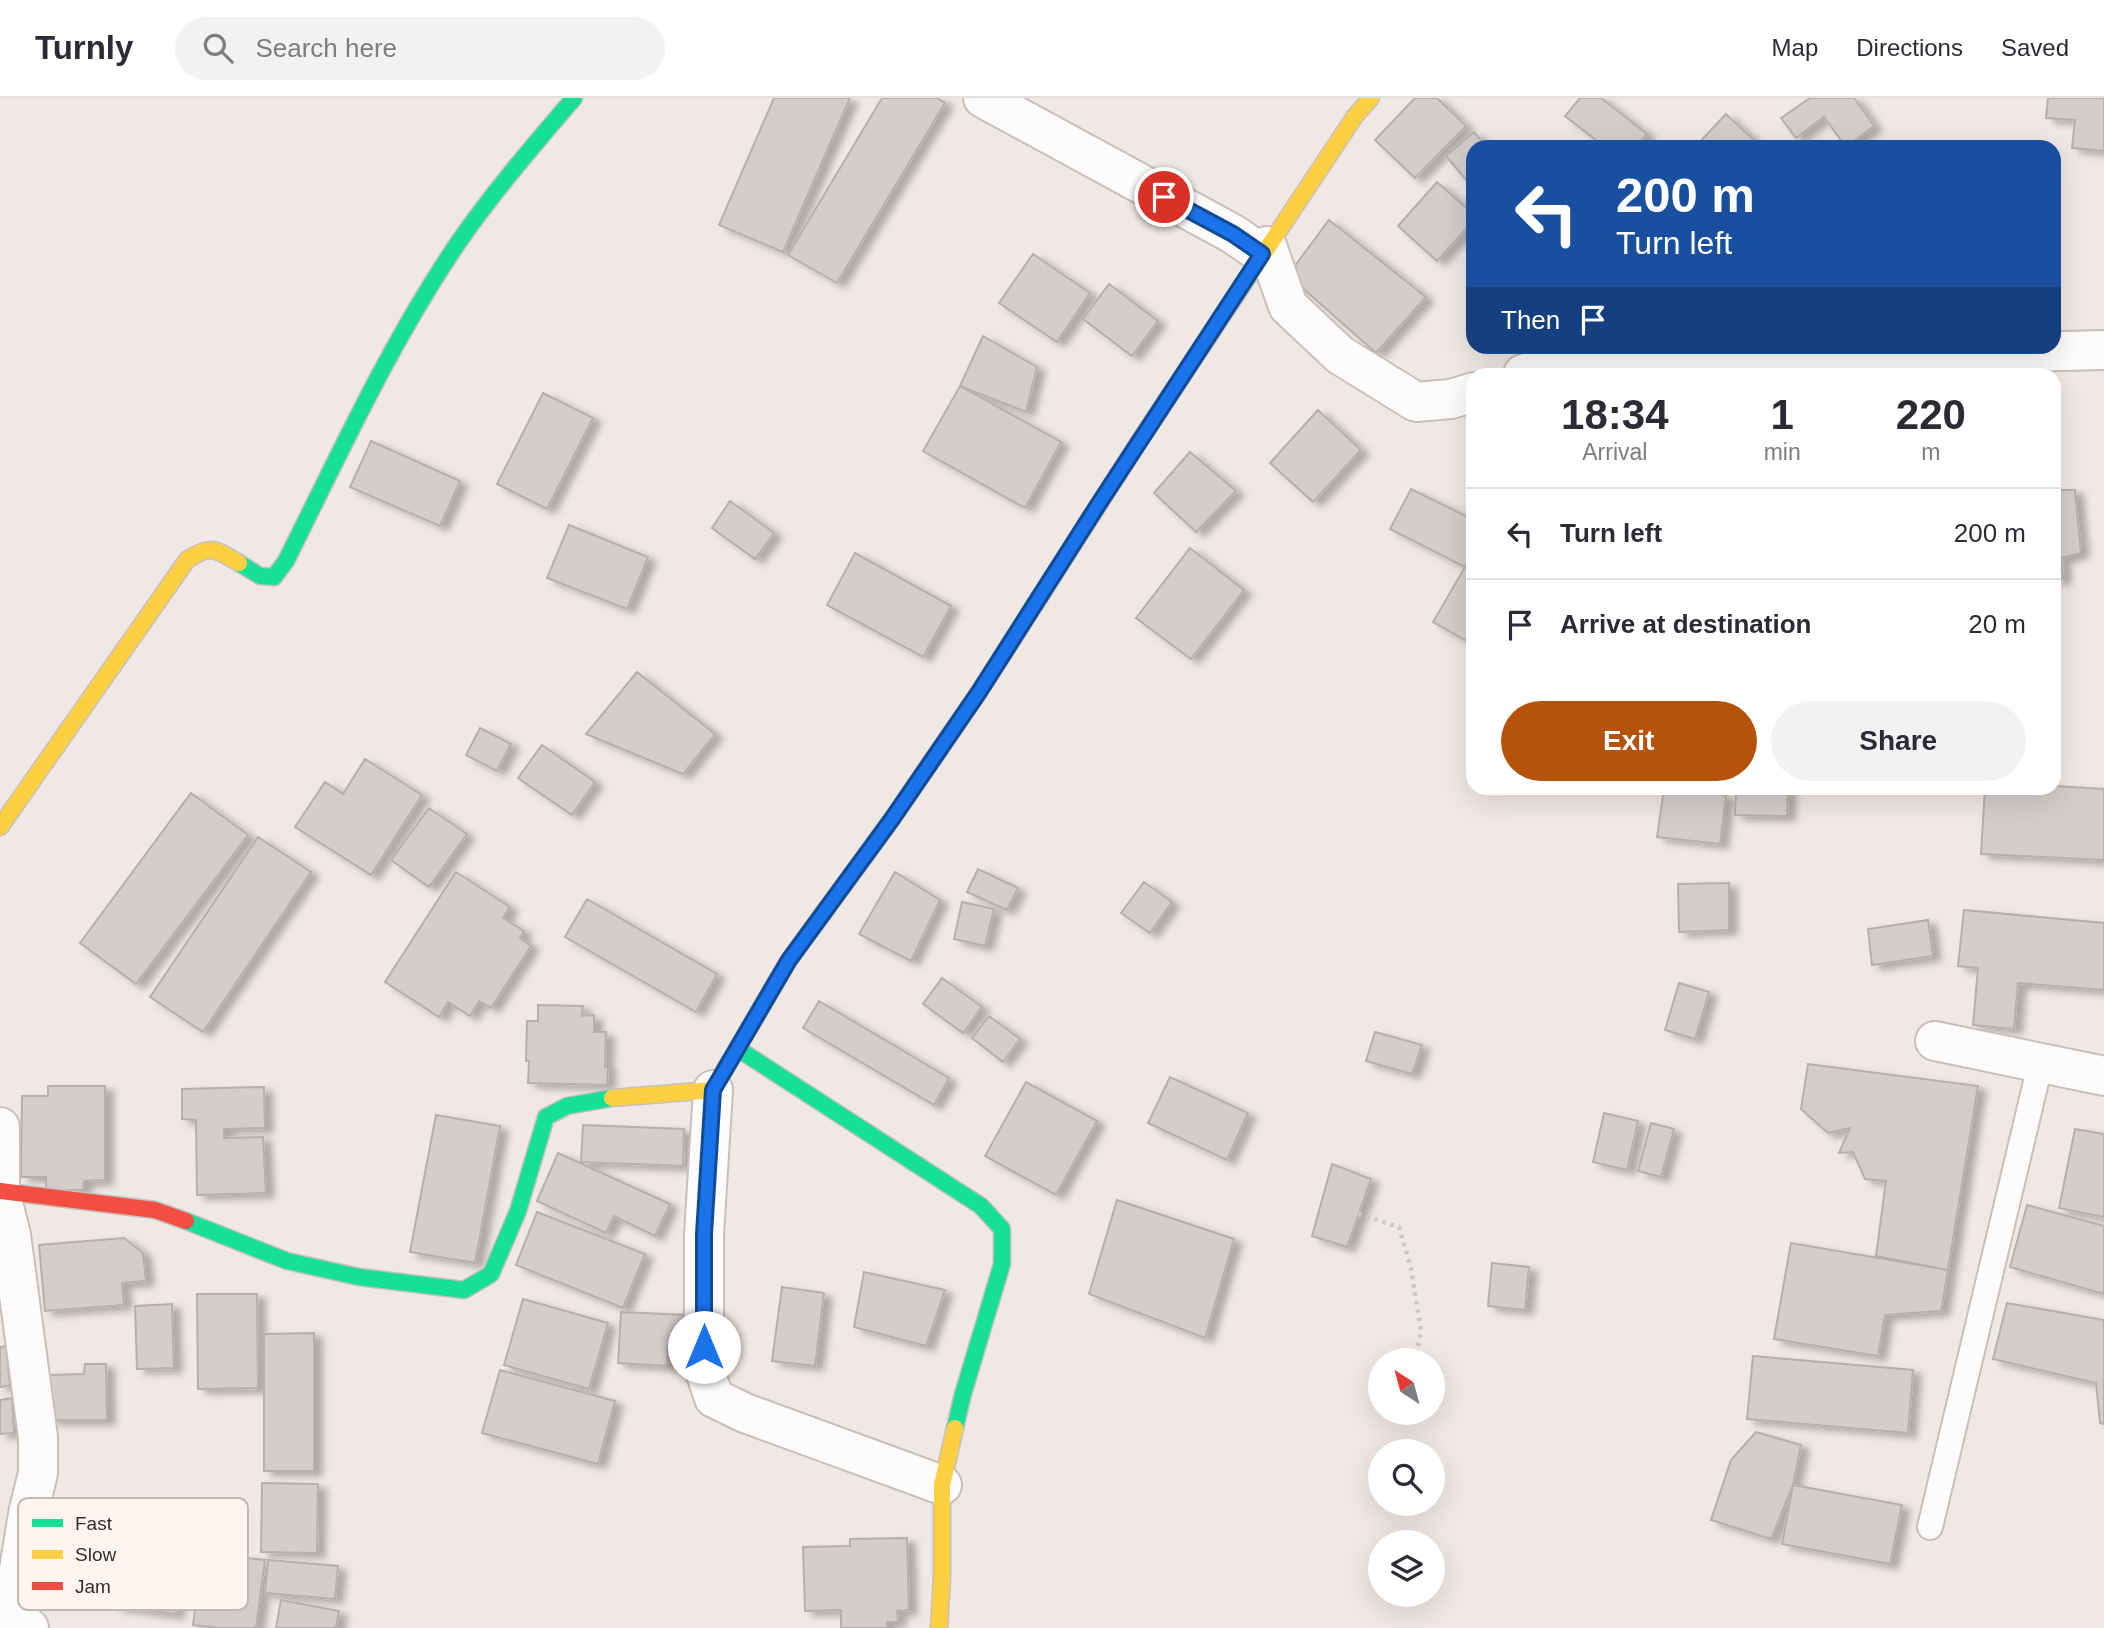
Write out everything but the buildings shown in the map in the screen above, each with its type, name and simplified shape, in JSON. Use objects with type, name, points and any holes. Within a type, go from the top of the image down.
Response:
[{"type":"street","points":[[0,827],[187,560],[202,550],[215,549],[260,576],[274,577],[286,561],[390,354],[458,243],[527,152],[574,98]]},
{"type":"street","points":[[983,98],[1264,250],[1288,306],[1340,355],[1416,402],[1451,399],[1466,394]]},
{"type":"street","points":[[942,1485],[745,1413],[714,1398],[704,1367],[704,1234],[713,1090],[789,960],[892,819],[979,692],[1264,250],[1355,116],[1371,98]]},
{"type":"street","points":[[2061,353],[2104,350]]},
{"type":"street","points":[[1541,368],[1556,363],[1878,365],[2044,354]]},
{"type":"street","points":[[1935,1041],[2104,1076]]},
{"type":"street","points":[[738,1049],[981,1206],[1002,1229],[1002,1264],[963,1394],[942,1485],[939,1628]]},
{"type":"street","points":[[0,1191],[155,1210],[287,1261],[359,1278],[464,1290],[491,1274],[518,1211],[546,1117],[567,1106],[599,1099],[713,1090]]},
{"type":"street","points":[[0,1127],[0,1191],[11,1235],[38,1437],[38,1473],[32,1498]]},
{"type":"street","points":[[12,1620],[18,1576]]},
{"type":"lane","points":[[1930,1527],[2041,1062]]},
{"type":"path","points":[[1359,1214],[1399,1227],[1411,1268],[1421,1331],[1418,1348]]},
{"type":"traffic: fast","points":[[239,563],[260,576],[274,577],[286,561],[367,399],[433,281],[485,205],[574,98]]},
{"type":"traffic: fast","points":[[776,982],[979,692],[1138,443]]},
{"type":"traffic: fast","points":[[738,1049],[981,1206],[1002,1229],[1002,1264],[955,1428]]},
{"type":"traffic: fast","points":[[186,1221],[287,1261],[359,1277],[464,1290],[491,1274],[518,1211],[546,1117],[567,1106],[612,1098]]},
{"type":"traffic: slow","points":[[1138,443],[1355,116],[1371,98]]},
{"type":"traffic: slow","points":[[0,827],[187,560],[213,550],[239,563]]},
{"type":"traffic: slow","points":[[612,1098],[713,1090],[776,982]]},
{"type":"traffic: slow","points":[[939,1628],[942,1485],[955,1428]]},
{"type":"traffic: jam","points":[[0,1191],[155,1210],[186,1221]]},
{"type":"route","points":[[704,1347],[704,1234],[713,1090],[789,960],[892,819],[979,692],[1262,254],[1233,234],[1164,197]]}]
